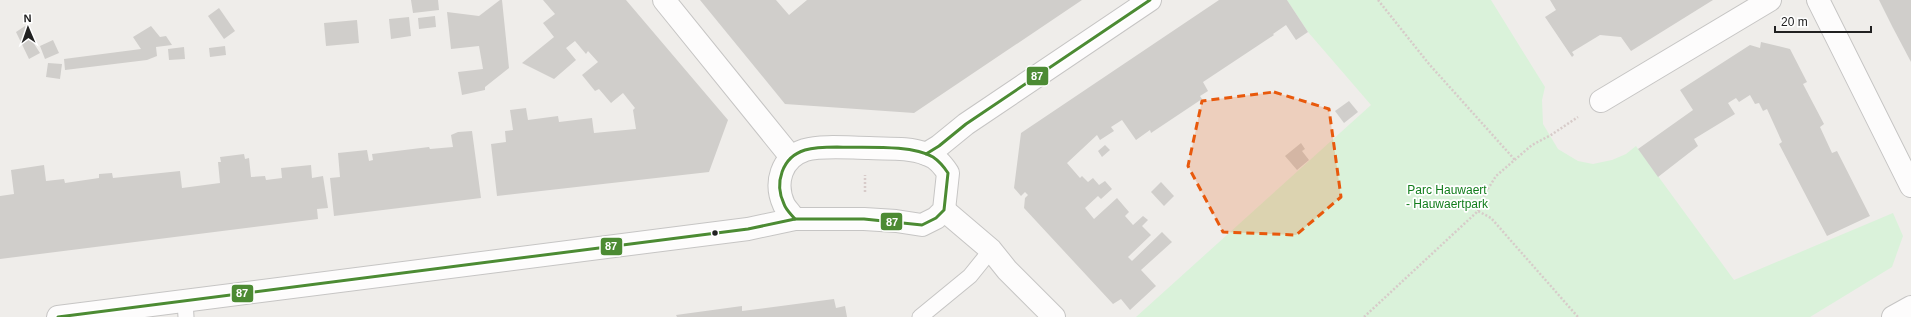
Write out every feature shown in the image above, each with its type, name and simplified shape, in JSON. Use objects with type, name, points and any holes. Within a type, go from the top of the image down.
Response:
[{"type":"street","points":[[664,0],[791,157]]},
{"type":"street","points":[[926,154],[939,146],[972,120],[1150,0]]},
{"type":"street","points":[[1601,101],[1770,0]]},
{"type":"street","points":[[1818,0],[1911,186]]},
{"type":"street","points":[[58,317],[186,309],[748,229],[795,219],[864,219],[896,221],[922,225],[936,218],[944,210],[948,173],[941,162],[926,154],[902,149],[824,148],[806,150],[791,157],[783,168],[780,178],[780,192],[785,206],[795,219]]},
{"type":"street","points":[[944,210],[991,250],[1006,270],[1054,317]]},
{"type":"street","points":[[1893,317],[1911,307]]},
{"type":"lane","points":[[920,317],[970,276],[991,250]]},
{"type":"path","points":[[1378,0],[1429,64],[1515,160]]},
{"type":"path","points":[[1364,317],[1478,211],[1486,192],[1496,176],[1532,145],[1551,135],[1601,101]]},
{"type":"path","points":[[864,198],[865,169]]},
{"type":"path","points":[[1478,211],[1491,218],[1578,317]]},
{"type":"highlighted area","points":[[1274,92],[1329,109],[1341,197],[1296,235],[1223,232],[1188,166],[1202,101]]},
{"type":"green space","name":"Parc Hauwaert - Hauwaertpark","points":[[1287,0],[1491,0],[1545,87],[1542,100],[1543,124],[1558,149],[1578,161],[1593,164],[1612,160],[1626,154],[1636,146],[1734,280],[1893,213],[1903,236],[1892,267],[1810,317],[1136,317],[1371,105],[1308,32]]},
{"type":"building","points":[[411,0],[438,0],[439,10],[413,13]]},
{"type":"building","points":[[502,0],[509,68],[485,87],[485,90],[462,95],[458,72],[483,69],[479,46],[451,49],[447,12],[479,16]]},
{"type":"building","points":[[543,0],[626,0],[728,120],[709,172],[497,196],[491,144],[506,142],[505,131],[513,130],[510,110],[526,108],[528,120],[558,116],[559,122],[592,118],[594,133],[636,129],[633,110],[635,108],[623,93],[611,103],[599,89],[595,91],[582,75],[598,62],[588,51],[586,54],[575,41],[566,48],[576,60],[554,79],[522,63],[554,37],[543,23],[555,14]]},
{"type":"building","points":[[700,0],[776,0],[789,15],[807,0],[1082,0],[914,113],[785,104]]},
{"type":"building","points":[[1219,0],[1287,0],[1308,32],[1296,40],[1286,25],[1273,34],[1274,35],[1203,82],[1208,91],[1200,96],[1202,99],[1151,133],[1150,130],[1136,140],[1122,120],[1111,127],[1114,131],[1100,140],[1097,135],[1067,163],[1080,178],[1082,176],[1088,182],[1093,178],[1099,185],[1105,181],[1112,189],[1101,199],[1098,196],[1085,208],[1094,219],[1117,198],[1129,212],[1125,216],[1133,225],[1143,216],[1148,220],[1142,226],[1151,235],[1128,257],[1132,261],[1162,232],[1172,242],[1141,270],[1156,286],[1130,310],[1121,299],[1113,304],[1024,208],[1025,198],[1028,195],[1025,192],[1021,196],[1014,188],[1021,133]]},
{"type":"building","points":[[1550,0],[1713,0],[1631,51],[1621,37],[1600,35],[1572,52],[1574,55],[1572,57],[1545,17],[1556,10]]},
{"type":"building","points":[[1879,0],[1911,0],[1911,62],[1892,26]]},
{"type":"building","points":[[219,8],[235,31],[224,39],[208,16]]},
{"type":"building","points":[[435,16],[436,27],[419,29],[418,18]]},
{"type":"building","points":[[409,17],[411,36],[391,39],[389,19]]},
{"type":"building","points":[[357,20],[359,43],[326,46],[324,23]]},
{"type":"building","points":[[25,26],[33,37],[31,39],[40,53],[29,59],[16,32]]},
{"type":"building","points":[[151,26],[160,37],[166,36],[172,45],[156,47],[157,56],[147,60],[65,70],[64,59],[141,49],[133,37]]},
{"type":"building","points":[[53,40],[59,53],[45,59],[40,46]]},
{"type":"building","points":[[1761,42],[1790,49],[1807,82],[1803,84],[1824,124],[1820,127],[1832,153],[1837,151],[1870,216],[1827,236],[1779,144],[1782,142],[1767,109],[1763,111],[1759,103],[1755,104],[1750,95],[1739,102],[1736,98],[1728,103],[1735,114],[1694,139],[1698,146],[1658,177],[1638,149],[1693,110],[1680,90],[1750,45],[1760,48]]},
{"type":"building","points":[[225,46],[226,55],[210,57],[209,48]]},
{"type":"building","points":[[184,47],[185,59],[169,60],[168,49]]},
{"type":"building","points":[[48,63],[62,64],[60,79],[46,77]]},
{"type":"building","points":[[1349,101],[1358,112],[1344,123],[1335,111]]},
{"type":"building","points":[[472,131],[481,198],[334,216],[330,178],[340,177],[338,153],[367,150],[369,161],[373,160],[372,154],[429,147],[430,149],[453,147],[451,135],[458,132]]},
{"type":"building","points":[[1301,143],[1305,149],[1302,151],[1309,160],[1297,170],[1285,156]]},
{"type":"building","points":[[1105,145],[1110,150],[1102,157],[1098,151]]},
{"type":"building","points":[[244,154],[245,159],[249,158],[251,177],[265,176],[266,180],[282,178],[281,168],[311,165],[312,178],[323,176],[328,208],[317,209],[318,219],[0,259],[0,196],[14,194],[11,170],[44,165],[46,181],[64,179],[65,183],[99,178],[99,174],[112,173],[113,178],[180,171],[182,188],[220,183],[218,162],[221,162],[220,157]]},
{"type":"building","points":[[1161,182],[1174,196],[1164,206],[1151,192]]},
{"type":"building","points":[[834,299],[836,308],[845,306],[847,317],[677,317],[676,315],[742,306],[742,311]]},
{"type":"transit line","name":"87","points":[[926,154],[939,146],[966,124],[1150,0]]},
{"type":"transit line","name":"87","points":[[837,147],[900,148],[924,153],[933,157],[948,173],[944,210],[936,218],[922,225],[864,219],[795,219],[786,208],[781,196],[780,180],[786,165],[797,153],[805,150],[837,147]]},
{"type":"transit line","name":"87","points":[[58,317],[748,229],[795,219]]}]
